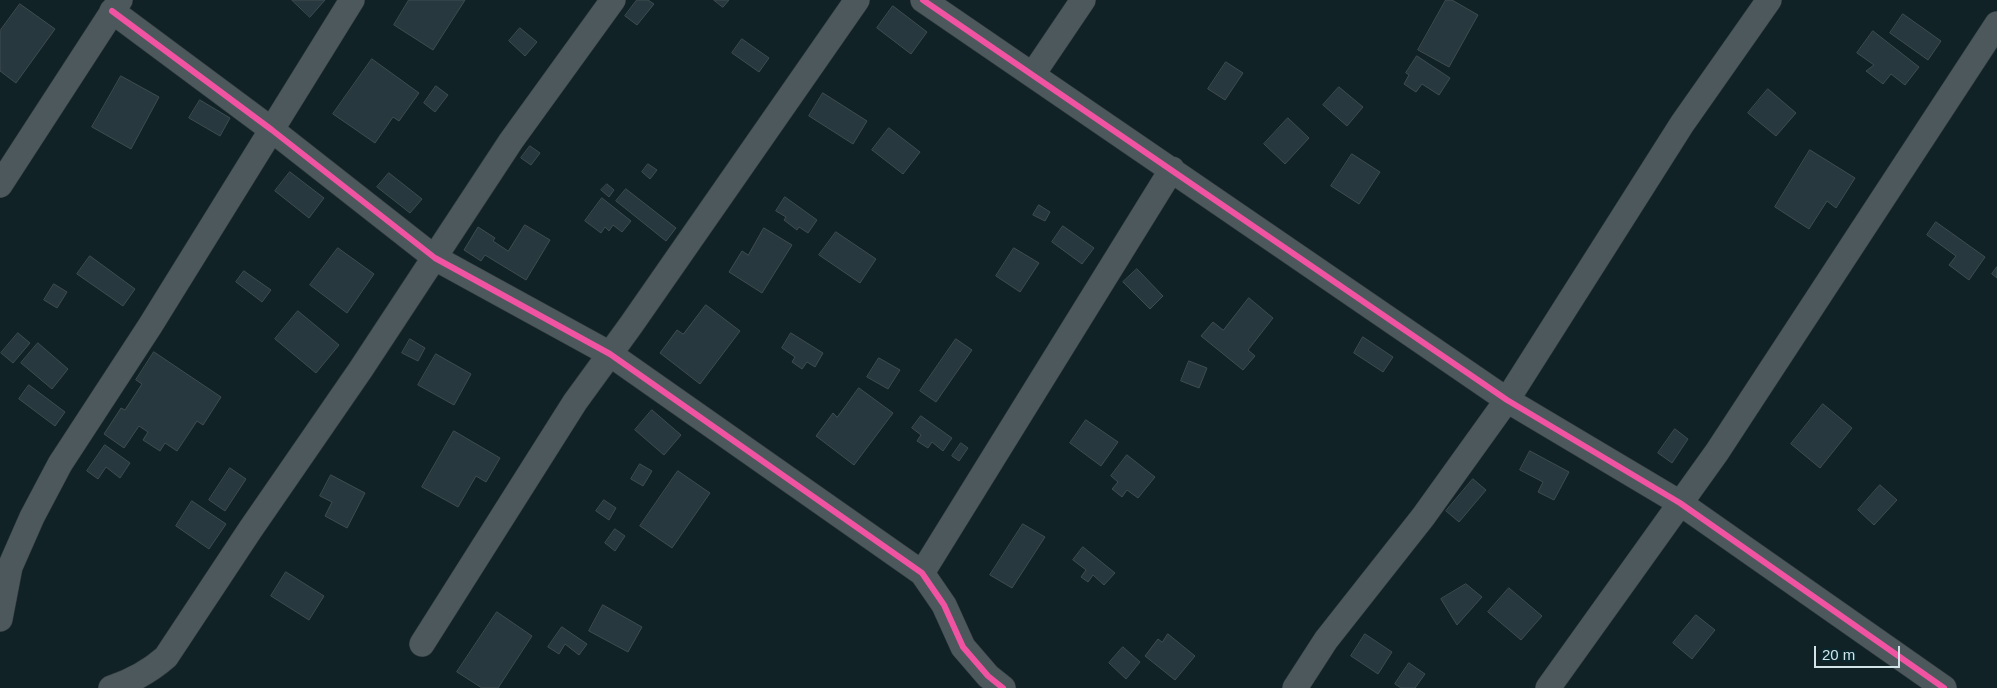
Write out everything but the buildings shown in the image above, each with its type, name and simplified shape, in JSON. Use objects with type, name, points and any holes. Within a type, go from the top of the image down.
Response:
[{"type":"street","points":[[0,619],[10,567],[32,517],[60,464],[150,326],[352,0]]},
{"type":"street","points":[[111,688],[149,672],[166,657],[250,530],[361,369],[511,141],[613,0]]},
{"type":"street","points":[[422,644],[570,410],[856,0]]},
{"type":"street","points":[[923,0],[1507,400],[1680,503],[1944,688]]},
{"type":"street","points":[[1033,74],[1083,0]]},
{"type":"street","points":[[1295,688],[1326,640],[1423,517],[1507,400],[1682,124],[1768,0]]},
{"type":"street","points":[[0,185],[116,6],[435,258],[610,354],[922,574],[944,605],[963,647],[988,676],[1003,688]]},
{"type":"street","points":[[1548,688],[1722,444],[1997,24]]},
{"type":"street","points":[[922,574],[1172,169]]},
{"type":"cycle path","points":[[923,0],[1507,400],[1680,503],[1944,688]]},
{"type":"cycle path","points":[[112,11],[272,130],[435,258],[610,354],[922,573],[944,605],[963,647],[988,676],[1003,688]]}]
